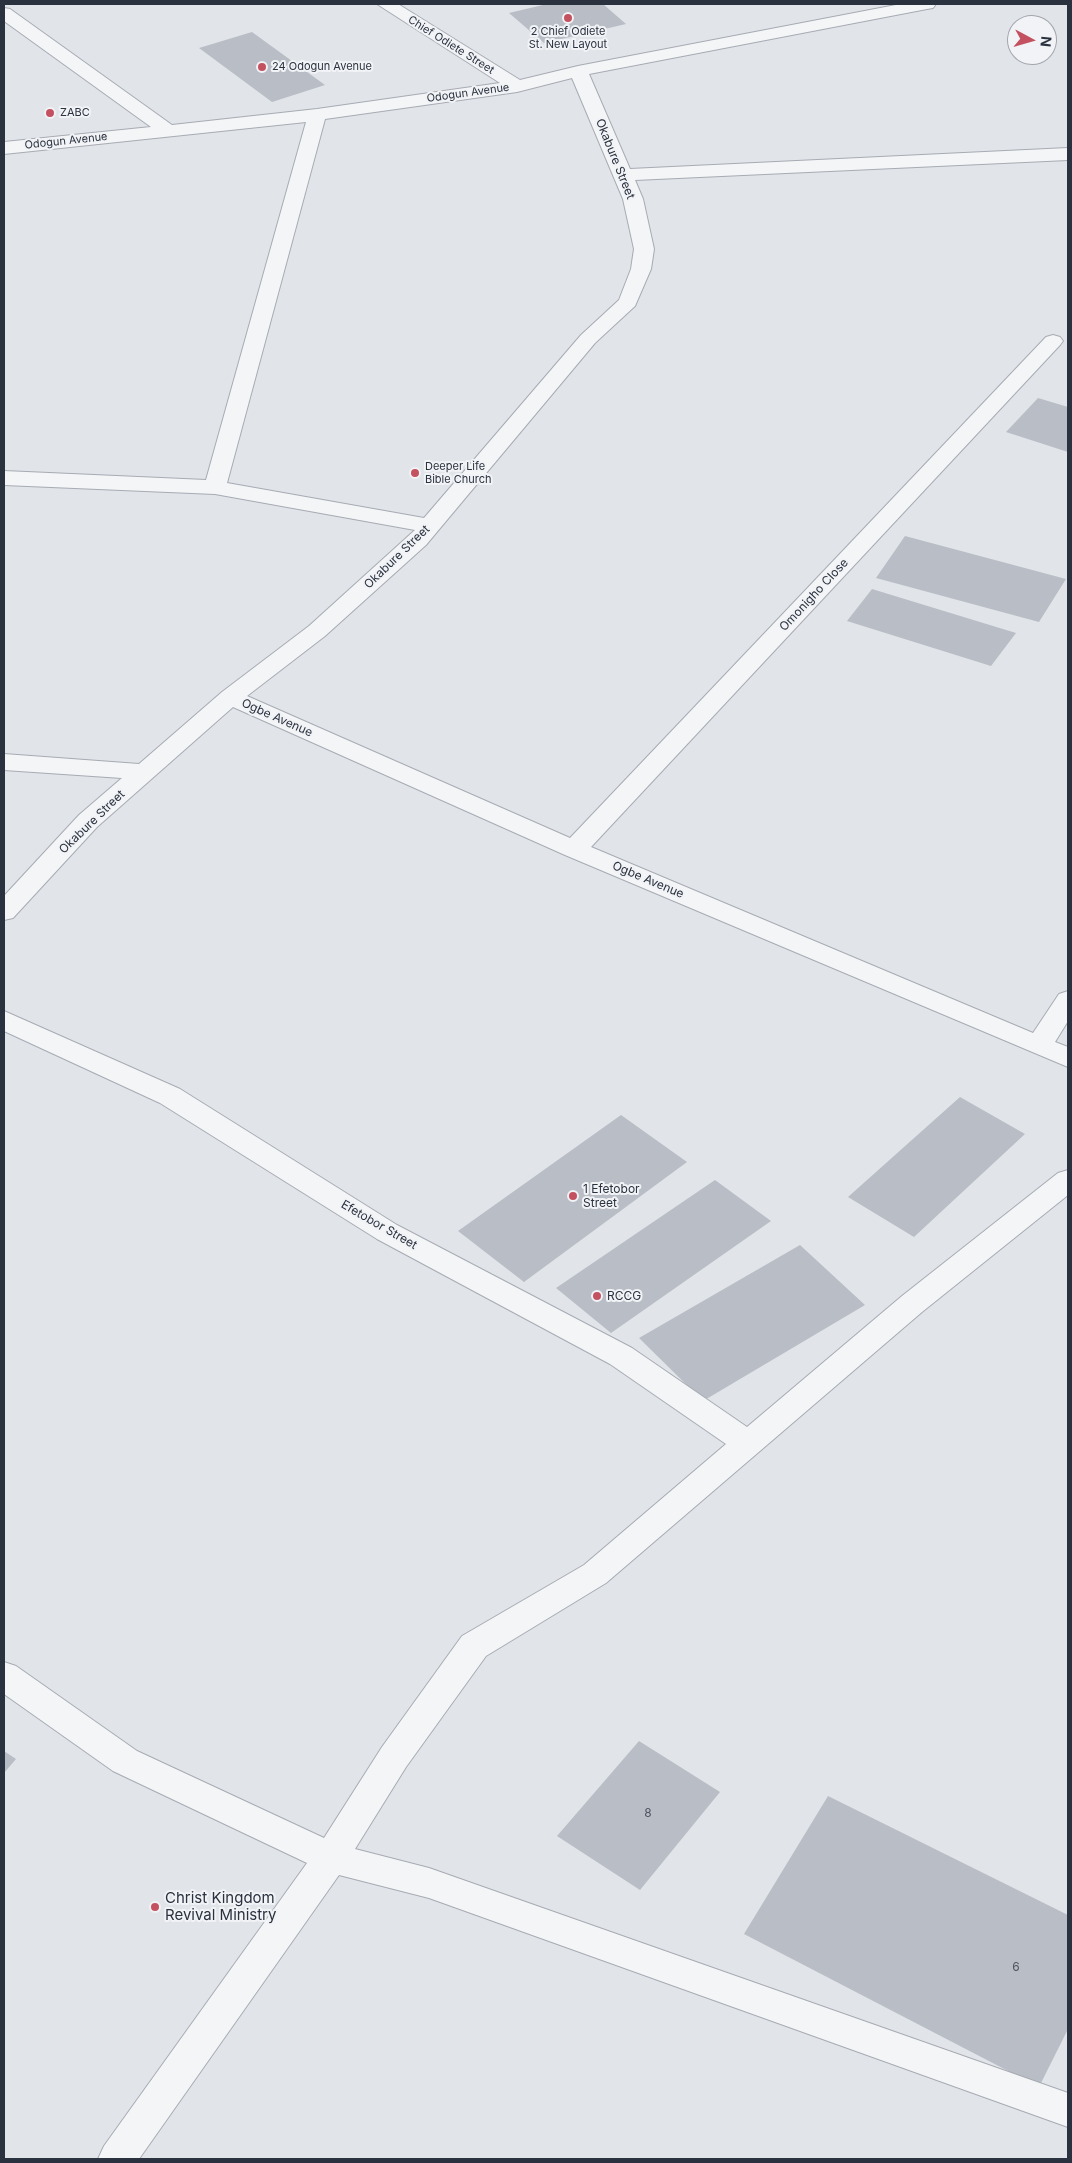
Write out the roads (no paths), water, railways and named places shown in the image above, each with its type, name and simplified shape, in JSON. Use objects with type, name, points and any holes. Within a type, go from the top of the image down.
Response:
[{"type":"street","name":"Chief Odiete Street","points":[[386,4],[517,86]]},
{"type":"street","name":"Odogun Avenue","points":[[4,148],[317,115],[517,86],[578,71],[927,4]]},
{"type":"street","points":[[826,8],[848,20]]},
{"type":"street","points":[[4,13],[168,130]]},
{"type":"street","name":"Okabure Street","points":[[4,912],[88,821],[230,697],[318,631],[418,540],[588,339],[628,302],[641,269],[644,249],[633,199],[578,71]]},
{"type":"street","points":[[215,487],[317,115]]},
{"type":"street","points":[[623,175],[1068,154]]},
{"type":"street","name":"Omonigho Close","points":[[574,849],[1053,341]]},
{"type":"street","points":[[4,478],[215,487],[430,526]]},
{"type":"street","name":"Ogbe Avenue","points":[[230,697],[574,849],[1068,1058]]},
{"type":"street","points":[[4,762],[144,772]]},
{"type":"street","points":[[1039,1045],[1068,1000]]},
{"type":"street","name":"Efetobor Street","points":[[4,1020],[170,1096],[387,1232],[621,1356],[748,1443]]},
{"type":"street","points":[[117,2159],[331,1858],[394,1757],[474,1646],[595,1574],[912,1304],[1068,1180]]},
{"type":"street","points":[[4,1676],[125,1761],[331,1858],[429,1883],[1068,2110]]},
{"type":"place","name":"2 Chief Odiete St. New Layout","points":[[568,18]]},
{"type":"place","name":"24 Odogun Avenue","points":[[262,67]]},
{"type":"place","name":"ZABC","points":[[50,113]]},
{"type":"place","name":"Deeper Life Bible Church","points":[[415,473]]},
{"type":"place","name":"1 Efetobor Street","points":[[573,1196]]},
{"type":"place","name":"RCCG","points":[[597,1296]]},
{"type":"place","name":"Christ Kingdom Revival Ministry","points":[[155,1907]]}]
